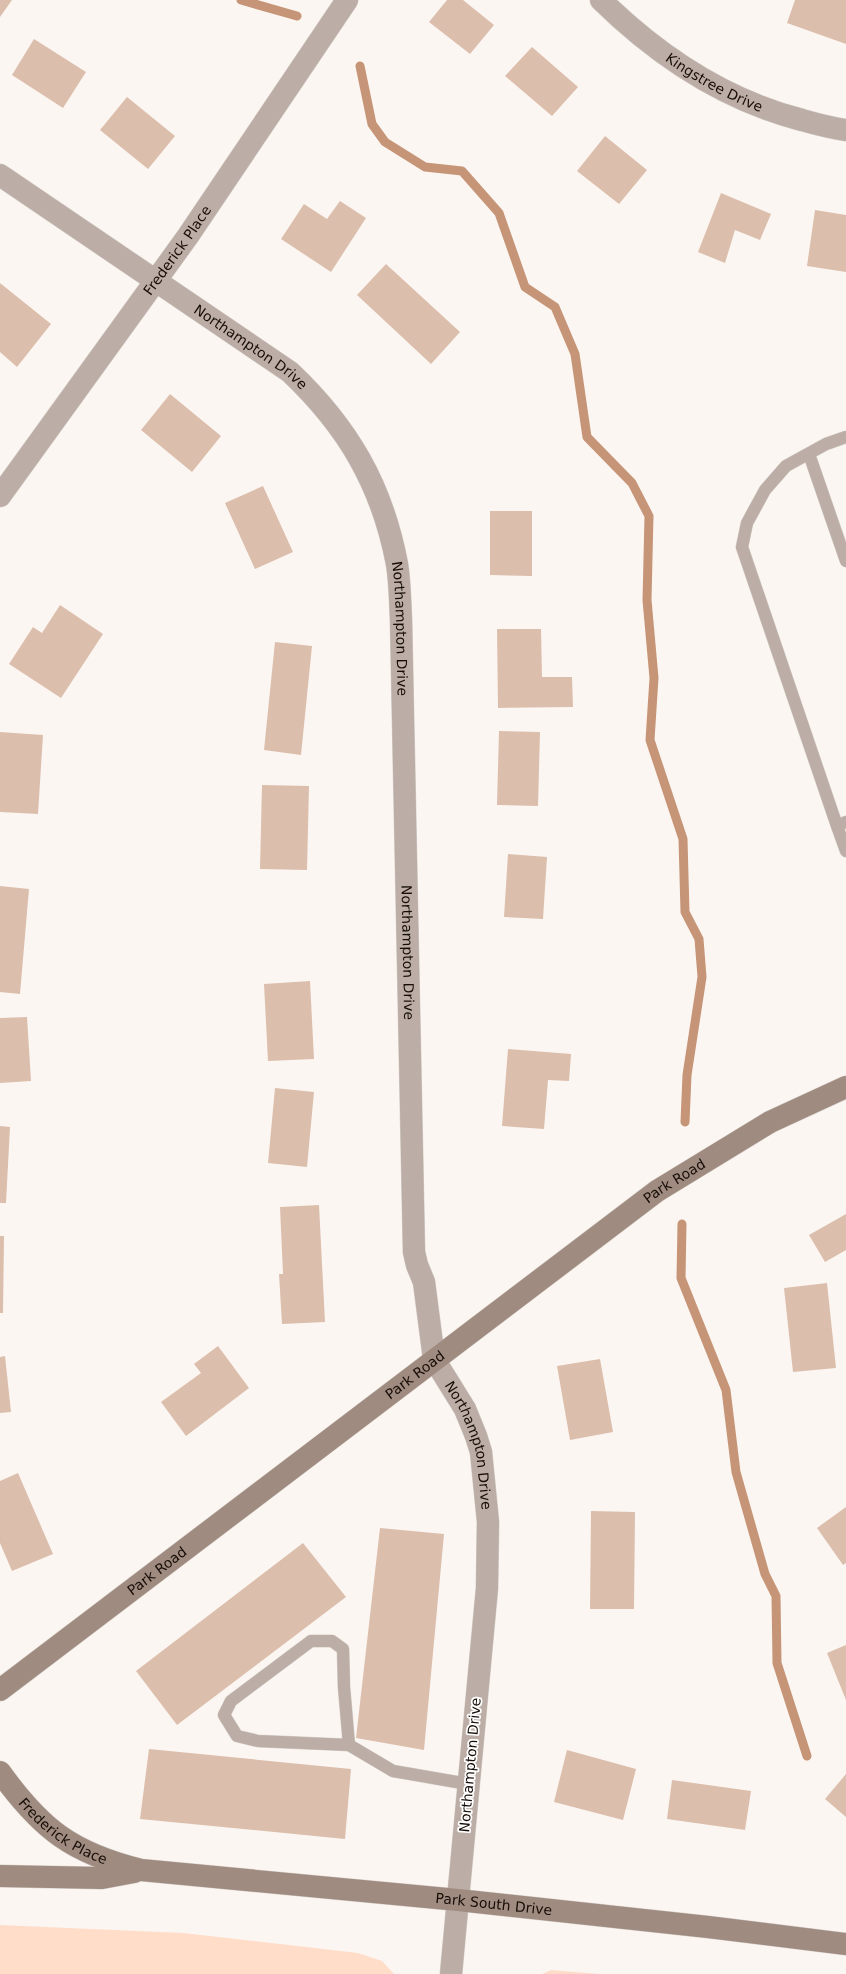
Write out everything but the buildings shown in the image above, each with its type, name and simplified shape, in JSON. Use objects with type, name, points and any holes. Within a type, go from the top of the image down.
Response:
[{"type":"main road","name":"Park Road","points":[[0,1690],[657,1191],[770,1122],[846,1087]]},
{"type":"main road","name":"Frederick Place","points":[[0,1772],[21,1802],[46,1826],[76,1847],[109,1862],[141,1870]]},
{"type":"main road","points":[[0,1876],[102,1878],[141,1870]]},
{"type":"main road","name":"Park South Drive","points":[[141,1870],[458,1900],[708,1927],[846,1944]]},
{"type":"street","name":"Frederick Place","points":[[0,496],[188,236],[347,0]]},
{"type":"street","name":"Kingstree Drive","points":[[601,0],[658,50],[708,84],[736,98],[777,114],[846,130]]},
{"type":"street","name":"Northampton Drive","points":[[0,175],[157,280],[290,372],[310,391],[346,434],[363,463],[384,512],[397,566],[401,619],[414,1252],[424,1282],[434,1359],[465,1409],[476,1436],[480,1452],[488,1522],[487,1588],[451,1974]]},
{"type":"lane","points":[[846,437],[826,444],[786,466],[765,490],[747,523],[742,547],[841,824],[846,851]]},
{"type":"lane","points":[[809,454],[846,561]]},
{"type":"lane","points":[[349,1745],[344,1687],[343,1649],[332,1641],[311,1641],[231,1701],[224,1715],[236,1736],[258,1741],[349,1745],[393,1771],[468,1784]]},
{"type":"shaded area","points":[[0,1925],[183,1933],[358,1953],[382,1961],[394,1974],[0,1974]]},
{"type":"shaded area","points":[[551,1970],[599,1974],[542,1974]]},
{"type":"waterway","points":[[241,0],[297,16]]},
{"type":"waterway","points":[[360,66],[372,124],[385,142],[425,167],[462,171],[499,213],[525,287],[555,307],[575,354],[587,437],[632,483],[649,516],[647,600],[654,678],[650,740],[683,839],[685,912],[699,939],[702,977],[687,1075],[685,1122]]},
{"type":"waterway","points":[[682,1224],[681,1278],[726,1390],[736,1472],[765,1574],[776,1596],[777,1663],[807,1756]]}]
